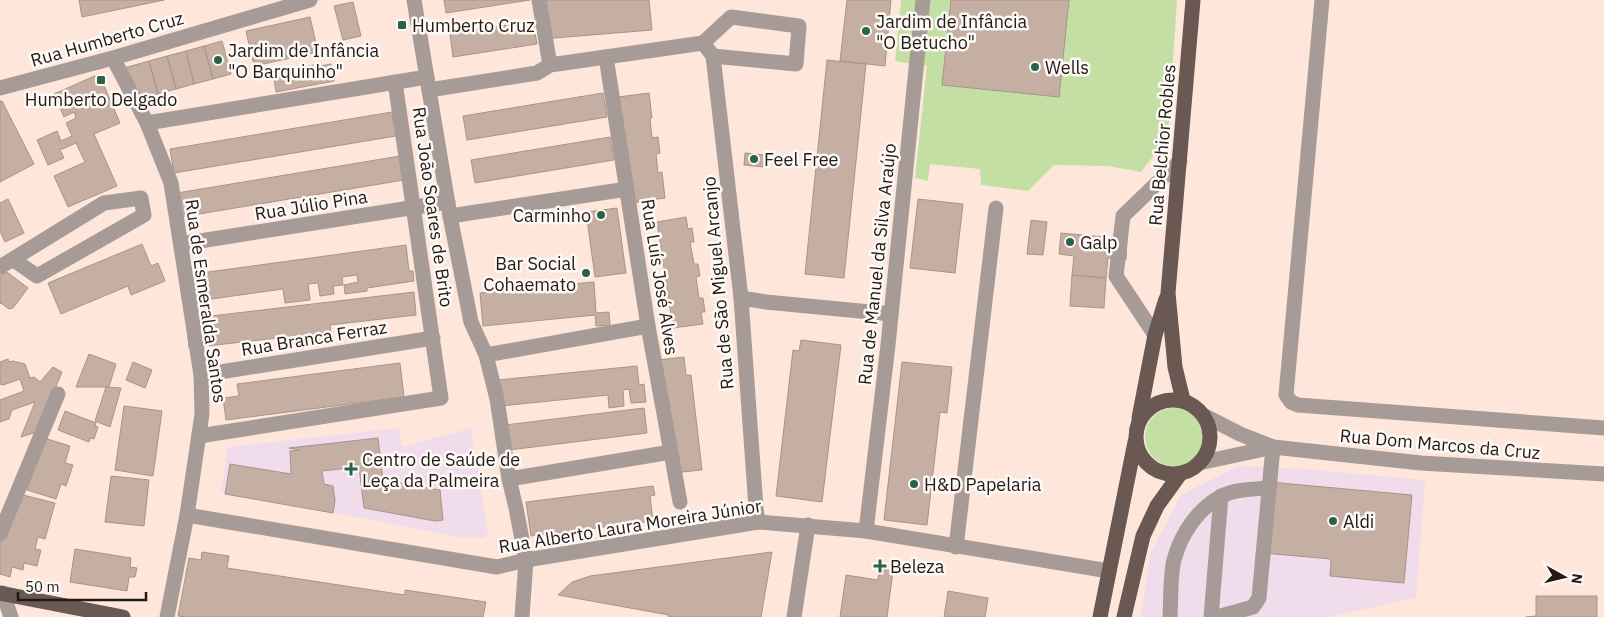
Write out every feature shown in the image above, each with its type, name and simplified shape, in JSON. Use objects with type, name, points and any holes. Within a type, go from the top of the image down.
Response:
[{"type":"main road","name":"Rua Belchior Robles","points":[[1183,400],[1175,366],[1168,293],[1193,0]]},
{"type":"main road","name":"Rua Belchior Robles","points":[[1139,420],[1155,335],[1168,293]]},
{"type":"main road","points":[[1170,399],[1183,400],[1194,406],[1204,415],[1210,435],[1209,445],[1199,463],[1190,470],[1180,474],[1164,473],[1150,467],[1138,451],[1136,430],[1139,420],[1157,402],[1170,399]]},
{"type":"main road","points":[[1100,617],[1136,440]]},
{"type":"main road","points":[[1124,617],[1143,536],[1157,506],[1180,474]]},
{"type":"main road","points":[[2,593],[123,617]]},
{"type":"street","name":"Rua Humberto Cruz","points":[[0,88],[114,58],[310,0]]},
{"type":"street","points":[[414,0],[449,209],[471,322],[486,355],[497,399],[509,479],[526,560],[522,617]]},
{"type":"street","points":[[539,0],[550,65]]},
{"type":"street","name":"Rua de Manuel da Silva Araújo","points":[[866,531],[891,314],[923,0]]},
{"type":"street","points":[[1322,0],[1286,395],[1291,402],[1298,405],[1604,428]]},
{"type":"street","points":[[147,123],[396,82],[428,83],[537,74],[550,65],[703,43],[731,17],[799,26],[796,64],[712,56]]},
{"type":"street","name":"Rua de São Miguel Arcanjo","points":[[703,43],[712,56],[741,298],[758,522]]},
{"type":"street","name":"Rua Luís José Alves","points":[[606,57],[648,326],[680,502]]},
{"type":"street","name":"Rua de Esmeralda Santos","points":[[114,58],[147,123],[171,183],[201,375],[202,414],[187,515],[168,617]]},
{"type":"street","name":"Rua João Soares de Brito","points":[[396,82],[433,338]]},
{"type":"street","points":[[1155,335],[1116,276],[1123,216],[1180,160]]},
{"type":"street","name":"Rua Júlio Pina","points":[[181,244],[414,207],[449,209],[627,189]]},
{"type":"street","points":[[0,267],[104,204],[141,198],[144,215],[37,276],[14,260]]},
{"type":"street","points":[[956,547],[996,208]]},
{"type":"street","points":[[741,298],[891,314]]},
{"type":"street","points":[[486,355],[648,326]]},
{"type":"street","points":[[199,436],[441,398],[433,338]]},
{"type":"street","name":"Rua Branca Ferraz","points":[[201,375],[433,338]]},
{"type":"street","points":[[0,534],[58,394]]},
{"type":"street","name":"Rua Dom Marcos da Cruz","points":[[1204,415],[1221,426],[1273,447],[1421,463],[1604,474]]},
{"type":"street","points":[[1218,617],[1253,607],[1259,598],[1273,447]]},
{"type":"street","name":"Rua Dom Marcos da Cruz","points":[[1199,463],[1273,447]]},
{"type":"street","points":[[509,479],[671,452]]},
{"type":"street","points":[[1170,617],[1173,561],[1183,534],[1198,514],[1221,496],[1249,489],[1269,488]]},
{"type":"street","points":[[1211,617],[1221,496]]},
{"type":"street","name":"Rua Alberto Laura Moreira Júnior","points":[[187,515],[497,567],[526,560],[758,522],[866,531],[1109,571]]},
{"type":"street","points":[[794,617],[808,526]]},
{"type":"street","points":[[2,593],[10,617]]},
{"type":"shaded area","name":"Centro de Saúde de Leça da Palmeira","points":[[399,428],[402,447],[471,428],[488,533],[484,538],[459,537],[221,491],[228,447]]},
{"type":"shaded area","points":[[1238,466],[1306,469],[1425,480],[1416,598],[1328,617],[1141,617],[1150,554],[1181,495]]},
{"type":"green space","points":[[901,0],[1177,0],[1168,137],[1141,172],[1108,166],[1054,165],[1028,191],[981,185],[980,169],[930,164],[928,181],[915,178],[927,66],[895,61]]},
{"type":"green space","points":[[1174,408],[1185,410],[1198,421],[1203,437],[1201,448],[1190,461],[1174,466],[1163,464],[1150,453],[1145,437],[1147,426],[1158,413]]},
{"type":"building","points":[[79,0],[164,0],[82,17]]},
{"type":"building","points":[[444,0],[530,0],[446,13]]},
{"type":"building","points":[[539,0],[649,0],[652,30],[542,39]]},
{"type":"building","name":"Jardim de Infância \"O Betucho\"","points":[[847,0],[891,0],[885,66],[840,61]]},
{"type":"building","points":[[951,0],[1069,0],[1059,97],[942,85]]},
{"type":"building","points":[[353,2],[361,36],[343,40],[334,6]]},
{"type":"building","points":[[310,17],[318,52],[254,66],[246,31]]},
{"type":"building","points":[[533,21],[537,44],[453,57],[450,34]]},
{"type":"building","points":[[222,41],[231,74],[213,79],[204,46]]},
{"type":"building","points":[[204,46],[213,79],[194,84],[186,51]]},
{"type":"building","points":[[186,51],[194,84],[176,89],[167,56]]},
{"type":"building","points":[[167,56],[176,89],[158,94],[149,61]]},
{"type":"building","points":[[827,60],[866,64],[844,278],[805,274]]},
{"type":"building","points":[[149,61],[158,94],[138,100],[124,68]]},
{"type":"building","points":[[331,64],[334,81],[276,92],[273,73],[313,65],[314,67]]},
{"type":"building","points":[[99,74],[120,123],[94,134],[117,186],[68,207],[54,176],[85,162],[76,143],[60,150],[64,158],[48,165],[37,140],[57,131],[61,141],[72,136],[66,123],[76,118],[74,112],[64,117],[54,94]]},
{"type":"building","points":[[603,93],[607,117],[467,140],[463,116]]},
{"type":"building","points":[[649,93],[652,138],[658,137],[660,153],[656,154],[658,173],[662,172],[665,198],[632,203],[618,97]]},
{"type":"building","points":[[0,101],[2,101],[34,164],[0,182]]},
{"type":"building","points":[[392,112],[396,136],[174,173],[170,149]]},
{"type":"building","points":[[610,137],[614,160],[475,183],[471,160]]},
{"type":"building","points":[[745,153],[765,155],[764,167],[744,165]]},
{"type":"building","points":[[400,156],[404,180],[181,217],[177,193]]},
{"type":"building","points":[[8,199],[24,233],[5,242],[0,231],[0,203]]},
{"type":"building","points":[[918,199],[963,204],[955,273],[910,268]]},
{"type":"building","points":[[617,208],[626,273],[595,277],[586,212]]},
{"type":"building","points":[[686,217],[688,229],[692,228],[694,242],[690,242],[694,264],[698,264],[700,276],[696,277],[699,298],[703,298],[705,312],[701,312],[703,324],[673,328],[657,222]]},
{"type":"building","points":[[1031,220],[1047,222],[1043,255],[1027,254]]},
{"type":"building","points":[[1061,233],[1127,239],[1126,260],[1108,258],[1106,278],[1072,275],[1074,256],[1059,254]]},
{"type":"building","points":[[142,244],[151,266],[158,263],[165,281],[131,295],[128,286],[61,314],[48,283]]},
{"type":"building","points":[[406,245],[409,271],[413,271],[414,281],[367,288],[367,291],[345,294],[344,285],[358,282],[357,275],[342,277],[343,285],[333,286],[334,294],[320,296],[318,283],[308,284],[310,300],[285,303],[283,289],[183,303],[179,276]]},
{"type":"building","points":[[7,272],[28,288],[13,308],[9,309],[0,304],[0,276]]},
{"type":"building","points":[[1072,275],[1106,278],[1104,308],[1070,306]]},
{"type":"building","points":[[594,282],[596,313],[609,312],[610,325],[596,326],[595,315],[483,326],[480,293]]},
{"type":"building","points":[[414,292],[416,315],[330,325],[332,343],[280,349],[278,338],[189,348],[186,319]]},
{"type":"building","points":[[801,340],[841,345],[822,502],[776,496],[793,350],[799,351]]},
{"type":"building","points":[[89,354],[116,364],[109,387],[76,387]]},
{"type":"building","points":[[684,357],[686,375],[691,375],[702,470],[672,473],[658,360]]},
{"type":"building","points":[[8,359],[9,362],[25,364],[30,378],[34,377],[40,382],[53,367],[62,372],[37,432],[21,437],[35,402],[12,410],[9,419],[0,422],[0,400],[24,391],[20,379],[3,385],[0,384],[0,362]]},
{"type":"building","points":[[133,362],[152,370],[145,388],[126,380]]},
{"type":"building","points":[[902,362],[952,367],[947,413],[940,412],[927,525],[884,520]]},
{"type":"building","points":[[400,363],[404,397],[226,420],[223,398],[239,396],[237,384]]},
{"type":"building","points":[[637,366],[639,385],[644,384],[646,402],[631,403],[629,389],[623,390],[624,406],[609,408],[608,395],[501,406],[498,380]]},
{"type":"building","points":[[106,387],[121,388],[110,427],[95,421]]},
{"type":"building","points":[[124,406],[162,411],[153,476],[115,470]]},
{"type":"building","points":[[644,408],[647,433],[509,450],[505,425]]},
{"type":"building","points":[[65,411],[96,423],[95,426],[98,427],[94,439],[90,438],[89,442],[58,430]]},
{"type":"building","points":[[44,438],[70,446],[65,463],[73,465],[66,486],[61,484],[56,499],[27,490]]},
{"type":"building","points":[[378,438],[383,480],[440,490],[443,520],[435,521],[364,508],[359,467],[322,471],[324,484],[333,486],[335,501],[333,513],[225,494],[230,464],[291,474],[290,451],[300,450],[289,448]]},
{"type":"building","points":[[111,476],[149,480],[144,526],[105,522]]},
{"type":"building","points":[[1269,482],[1412,495],[1404,583],[1330,576],[1331,559],[1263,553]]},
{"type":"building","points":[[653,486],[655,495],[650,496],[653,521],[531,536],[526,502]]},
{"type":"building","points":[[19,494],[55,503],[45,539],[38,537],[35,549],[41,550],[37,566],[24,563],[23,570],[12,567],[10,577],[0,574],[0,522]]},
{"type":"building","points":[[75,549],[131,558],[130,567],[137,568],[135,577],[129,577],[127,591],[70,582]]},
{"type":"building","points":[[202,552],[229,556],[227,568],[405,595],[405,590],[486,602],[483,617],[178,616],[189,558],[201,560]]},
{"type":"building","points":[[772,552],[761,617],[668,617],[669,615],[558,595],[572,582],[590,576]]},
{"type":"building","points":[[879,568],[893,571],[887,617],[840,617],[846,575],[878,580]]},
{"type":"building","points":[[948,591],[988,598],[985,617],[944,617]]},
{"type":"building","points":[[1536,596],[1597,596],[1597,617],[1526,617],[1536,616]]},
{"type":"place","name":"Humberto Cruz","points":[[402,25]]},
{"type":"place","name":"Jardim de Infância \"O Betucho\"","points":[[866,31]]},
{"type":"place","name":"Jardim de Infância \"O Barquinho\"","points":[[218,60]]},
{"type":"place","name":"Wells","points":[[1035,67]]},
{"type":"place","name":"Humberto Delgado","points":[[101,80]]},
{"type":"place","name":"Feel Free","points":[[754,159]]},
{"type":"place","name":"Carminho","points":[[601,215]]},
{"type":"place","name":"Galp","points":[[1070,242]]},
{"type":"place","name":"Bar Social Cohaemato","points":[[586,273]]},
{"type":"place","name":"Centro de Saúde de Leça da Palmeira","points":[[351,469]]},
{"type":"place","name":"H&D Papelaria","points":[[914,484]]},
{"type":"place","name":"Aldi","points":[[1333,521]]},
{"type":"place","name":"Beleza","points":[[880,566]]}]
